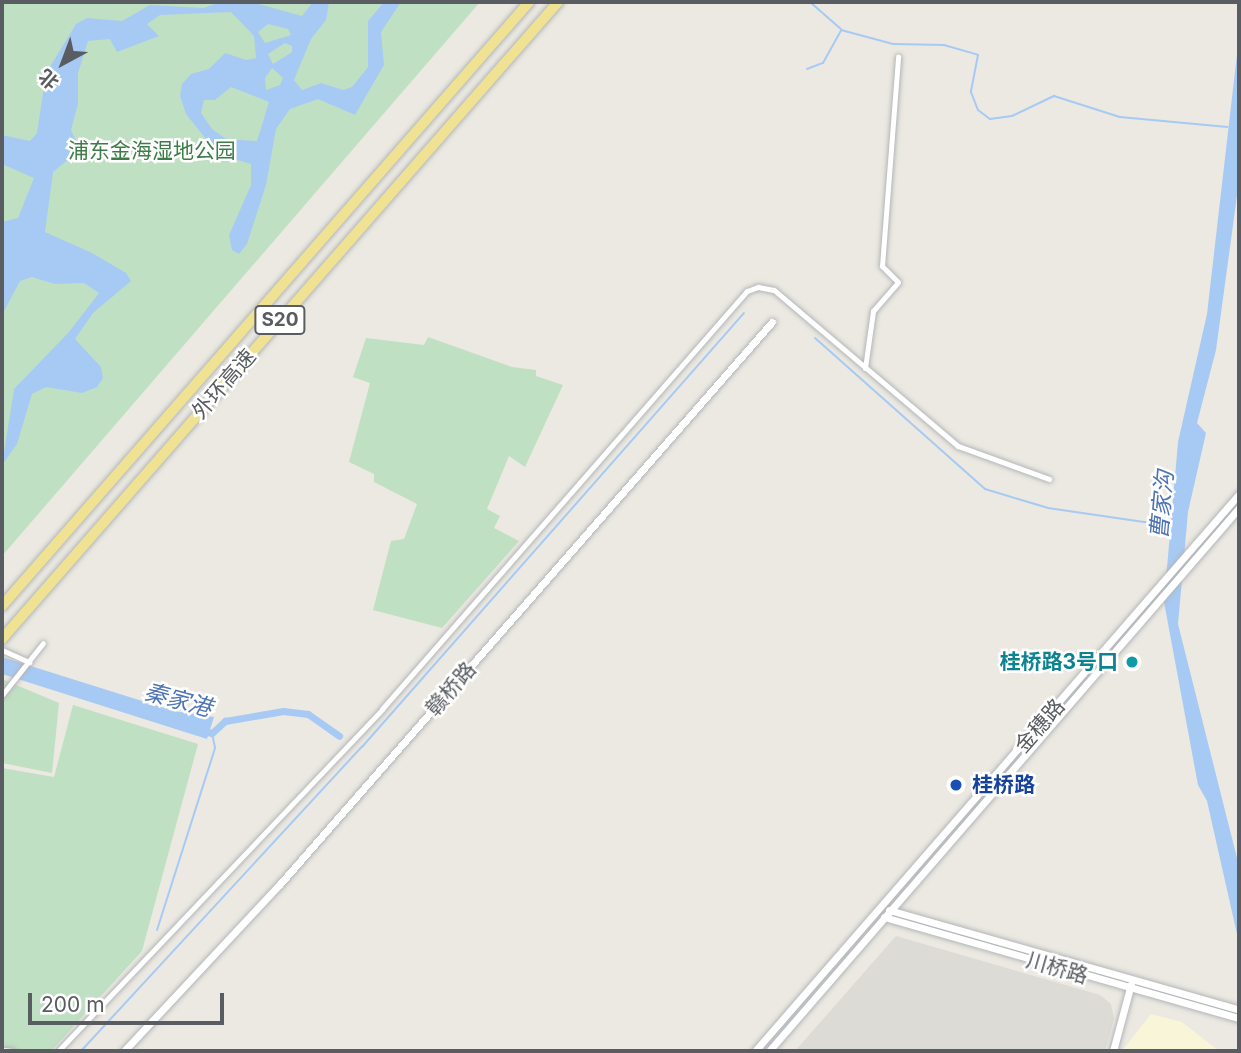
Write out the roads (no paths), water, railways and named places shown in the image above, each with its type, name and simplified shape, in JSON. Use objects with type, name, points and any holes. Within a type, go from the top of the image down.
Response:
[{"type":"highway","name":"外环高速","points":[[2,606],[529,2]]},
{"type":"highway","name":"外环高速","points":[[3,638],[558,2]]},
{"type":"street","points":[[865,368],[873,311],[898,282],[882,266],[898,57]]},
{"type":"street","points":[[58,1051],[382,709],[747,291],[758,287],[774,290],[958,446],[1049,479]]},
{"type":"street","name":"赣桥路","points":[[124,1051],[280,884],[772,323]]},
{"type":"street","name":"金穗路","points":[[769,1051],[1142,616],[1156,592],[1239,494]]},
{"type":"street","name":"金穗路","points":[[755,1051],[1142,616],[1160,601],[1202,555],[1239,508]]},
{"type":"street","points":[[2,695],[43,643]]},
{"type":"street","points":[[2,649],[28,663]]},
{"type":"street","name":"川桥路","points":[[879,911],[1130,985],[1239,1010]]},
{"type":"street","points":[[1113,1051],[1130,985]]},
{"type":"street","name":"川桥路","points":[[1165,994],[1239,1018]]},
{"type":"street","points":[[2,1049],[13,1051]]},
{"type":"water","points":[[220,2],[251,2],[302,16],[313,2],[329,2],[326,20],[311,39],[294,80],[302,90],[321,83],[343,90],[352,87],[368,67],[368,21],[384,2],[401,2],[381,32],[384,65],[355,115],[318,99],[290,109],[276,129],[266,185],[247,244],[239,254],[232,250],[229,235],[251,185],[251,164],[218,154],[186,114],[180,96],[182,84],[191,74],[209,69],[225,53],[246,60],[256,58],[254,36],[231,12],[160,15],[147,24],[159,36],[117,52],[110,39],[88,41],[78,73],[78,104],[71,130],[75,139],[92,151],[84,158],[70,158],[53,172],[45,232],[92,253],[126,273],[131,281],[93,313],[75,339],[101,367],[103,378],[97,387],[82,393],[46,387],[32,394],[17,444],[2,465],[14,389],[69,332],[99,293],[84,283],[55,284],[32,277],[20,281],[2,315],[2,222],[18,218],[34,178],[2,164],[2,135],[30,141],[37,133],[46,73],[76,24],[87,18],[122,21],[150,5],[204,8]],"holes":[[[268,24],[288,29],[291,35],[265,43],[258,32]],[[285,43],[292,46],[292,52],[273,64],[268,54]],[[272,68],[283,78],[280,85],[266,90],[265,78]],[[231,87],[269,102],[257,141],[226,139],[212,129],[201,113],[204,100],[215,100]]]},
{"type":"water","name":"曹家沟","points":[[1239,37],[1239,181],[1216,350],[1197,423],[1206,433],[1188,512],[1178,624],[1239,866],[1239,943],[1207,801],[1198,785],[1164,602],[1178,442],[1207,314]]},
{"type":"water","points":[[2,657],[174,711],[214,717],[207,739],[2,674]]},
{"type":"waterway","points":[[810,2],[841,29]]},
{"type":"waterway","points":[[807,69],[823,63],[841,30],[893,44],[944,45],[978,55],[971,92],[978,110],[990,119],[1012,116],[1054,96],[1120,117],[1228,127]]},
{"type":"waterway","points":[[81,1051],[362,747],[744,313]]},
{"type":"waterway","points":[[815,338],[985,489],[1048,508],[1144,522],[1173,521]]},
{"type":"waterway","name":"秦家港","points":[[203,731],[212,733],[225,721],[283,711],[308,714],[339,736]]},
{"type":"waterway","points":[[157,930],[215,748],[212,733]]},
{"type":"place","name":"桂桥路3号口","points":[[1132,662]]},
{"type":"place","name":"桂桥路","points":[[956,785]]},
{"type":"park label","name":"浦东金海湿地公园","points":[[152,151]]}]
